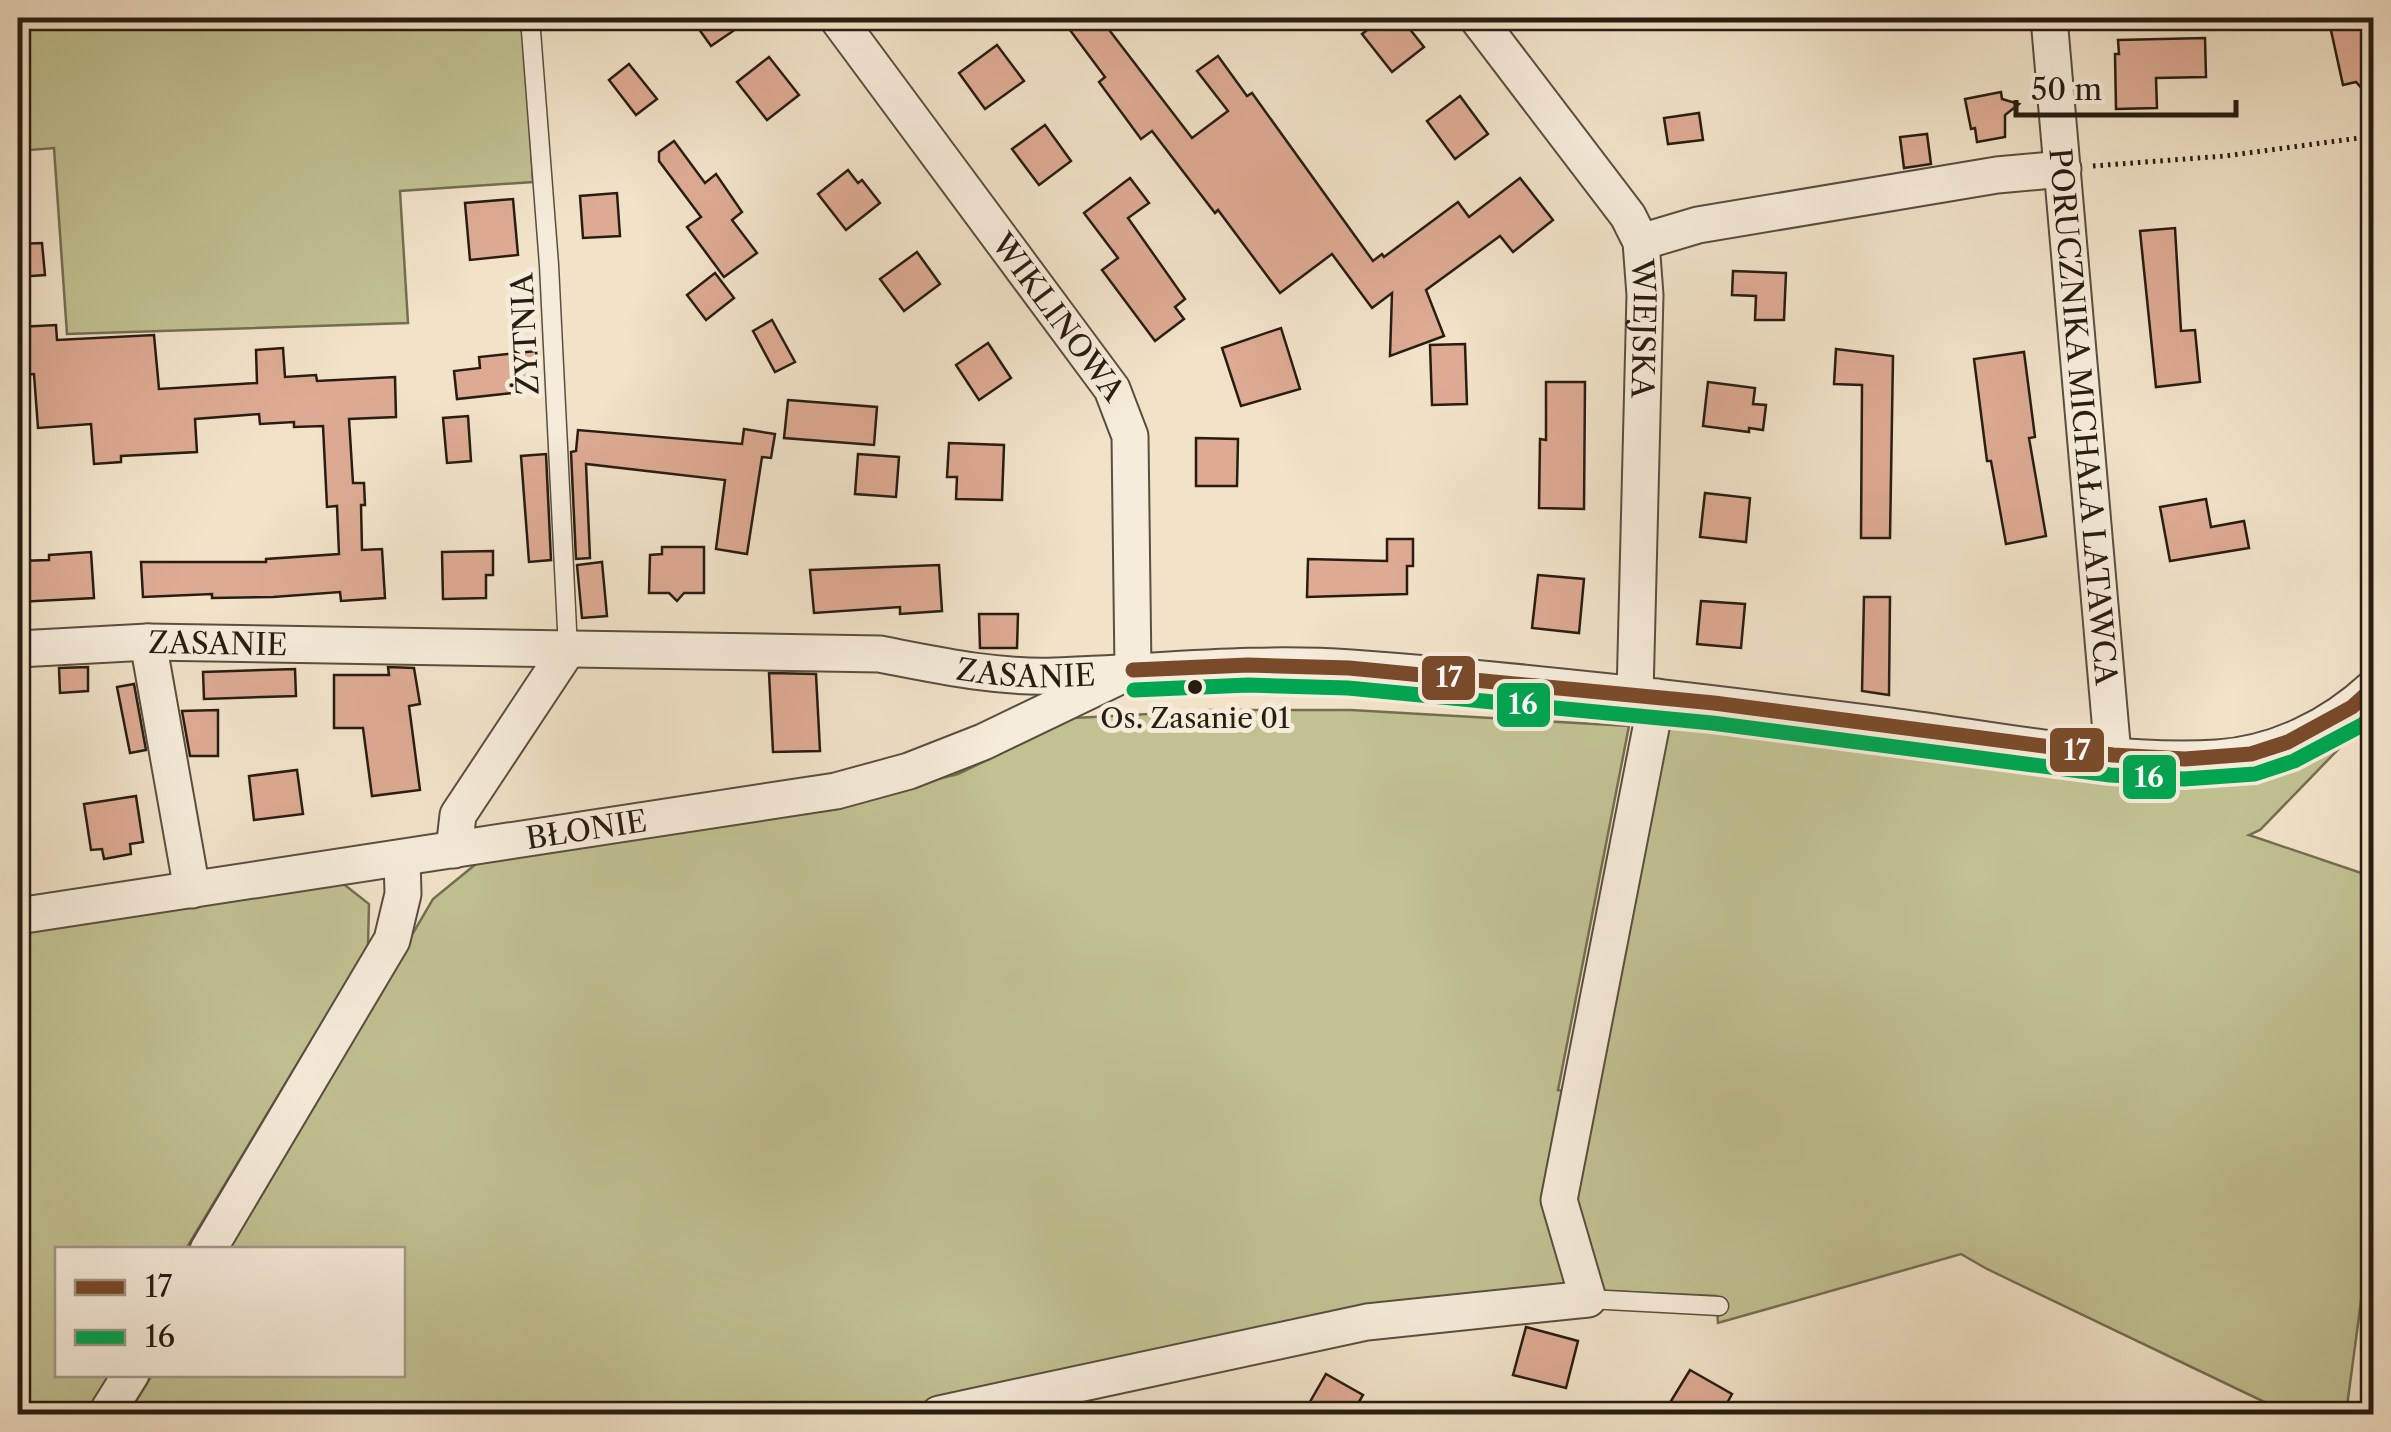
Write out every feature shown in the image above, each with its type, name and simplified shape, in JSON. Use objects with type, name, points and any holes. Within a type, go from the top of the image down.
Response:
[{"type":"street","name":"WIKLINOWA","points":[[837,18],[1112,389],[1130,436],[1133,670]]},
{"type":"street","name":"WIEJSKA","points":[[1477,18],[1628,216],[1641,242],[1645,295],[1646,696],[1558,1200],[1588,1298]]},
{"type":"street","name":"PORUCZNIKA MICHAŁA LATAWCA","points":[[2049,18],[2113,754]]},
{"type":"street","points":[[1641,242],[1698,226],[1997,175],[2063,169]]},
{"type":"street","name":"ZASANIE","points":[[18,649],[148,642],[880,654],[981,674],[1052,676],[1248,665],[1349,668],[1646,696],[2113,754],[2185,759],[2251,754],[2288,742],[2352,707],[2374,687]]},
{"type":"street","points":[[148,642],[192,890]]},
{"type":"street","points":[[454,850],[458,816],[568,649]]},
{"type":"street","name":"BŁONIE","points":[[18,916],[836,790],[910,771],[983,742],[1133,670]]},
{"type":"street","points":[[210,1247],[392,940],[404,894],[402,858]]},
{"type":"street","points":[[939,1414],[1367,1322],[1588,1298]]},
{"type":"street","points":[[106,1414],[129,1377]]},
{"type":"lane","name":"ŻYTNIA","points":[[530,18],[549,266],[568,649]]},
{"type":"lane","points":[[1588,1298],[1718,1306]]},
{"type":"path","points":[[2063,169],[2225,156],[2374,136]]},
{"type":"green space","points":[[18,18],[524,18],[533,182],[400,191],[408,323],[67,334],[54,148],[18,151]]},
{"type":"green space","points":[[1204,710],[1351,710],[1629,726],[1558,1090],[1588,1096],[1658,736],[1678,722],[1732,720],[2169,776],[2253,772],[2299,758],[2356,731],[2260,830],[2249,835],[2373,877],[2374,1203],[2346,1414],[2293,1414],[2277,1408],[1961,1254],[1718,1323],[1716,1296],[1574,1287],[938,1406],[867,1414],[128,1414],[151,1377],[405,1377],[405,1247],[228,1247],[433,899],[476,864],[535,850],[861,798],[958,774],[1074,718],[1186,712],[1188,721],[1204,720]]},
{"type":"green space","points":[[341,882],[369,904],[368,946],[187,1247],[55,1247],[55,1377],[110,1377],[87,1414],[18,1414],[18,930]]},
{"type":"building","points":[[691,18],[752,18],[711,46]]},
{"type":"building","points":[[1061,18],[1100,18],[1192,138],[1228,111],[1197,71],[1218,56],[1247,96],[1252,93],[1373,261],[1458,202],[1469,217],[1520,178],[1553,220],[1513,252],[1500,236],[1426,290],[1444,336],[1390,356],[1392,293],[1372,308],[1332,254],[1280,293],[1152,131],[1141,139],[1099,82],[1105,77]]},
{"type":"building","points":[[1383,18],[1401,18],[1424,47],[1392,72],[1362,34]]},
{"type":"building","points":[[2333,18],[2374,18],[2374,102],[2356,82],[2343,85],[2330,26],[2334,25]]},
{"type":"building","points":[[2205,38],[2206,77],[2156,78],[2157,108],[2116,109],[2118,40]]},
{"type":"building","points":[[997,45],[1024,81],[985,109],[959,73]]},
{"type":"building","points":[[769,57],[799,95],[767,120],[737,82]]},
{"type":"building","points":[[629,64],[657,99],[636,115],[609,80]]},
{"type":"building","points":[[2001,92],[2002,99],[2019,104],[2005,115],[2005,137],[1977,142],[1965,99]]},
{"type":"building","points":[[1460,96],[1488,134],[1455,159],[1427,121]]},
{"type":"building","points":[[1699,113],[1703,140],[1668,144],[1664,118]]},
{"type":"building","points":[[1045,125],[1071,161],[1039,185],[1012,149]]},
{"type":"building","points":[[1927,134],[1931,164],[1904,168],[1900,137]]},
{"type":"building","points":[[674,141],[705,183],[716,174],[742,212],[732,220],[757,253],[724,277],[687,227],[701,217],[659,161],[659,152]]},
{"type":"building","points":[[848,170],[858,183],[862,180],[880,203],[846,230],[818,194]]},
{"type":"building","points":[[1130,178],[1149,203],[1128,218],[1185,299],[1175,307],[1184,319],[1155,341],[1102,270],[1118,258],[1084,213]]},
{"type":"building","points":[[617,193],[620,236],[583,238],[580,196]]},
{"type":"building","points":[[513,199],[518,255],[470,260],[465,203]]},
{"type":"building","points":[[2175,228],[2181,331],[2195,330],[2200,382],[2156,387],[2140,231]]},
{"type":"building","points":[[42,243],[45,275],[18,277],[18,244]]},
{"type":"building","points":[[917,252],[940,284],[904,311],[880,279]]},
{"type":"building","points":[[1733,271],[1786,273],[1784,320],[1755,320],[1756,296],[1732,295]]},
{"type":"building","points":[[715,273],[734,298],[706,320],[687,295]]},
{"type":"building","points":[[772,320],[795,362],[775,372],[753,331]]},
{"type":"building","points":[[56,325],[57,340],[154,335],[159,389],[257,383],[256,350],[283,348],[285,377],[316,375],[317,381],[395,377],[396,417],[349,419],[353,483],[364,483],[362,550],[382,549],[385,598],[341,601],[340,592],[273,597],[143,597],[141,562],[266,562],[339,554],[337,506],[327,507],[323,426],[294,427],[294,422],[260,424],[259,414],[195,419],[197,452],[121,456],[121,462],[94,464],[91,424],[38,428],[34,374],[18,375],[18,327]]},
{"type":"building","points":[[1281,328],[1300,389],[1241,406],[1222,348]]},
{"type":"building","points":[[988,343],[1011,378],[979,400],[956,365]]},
{"type":"building","points":[[1465,344],[1467,404],[1432,405],[1430,345]]},
{"type":"building","points":[[1836,349],[1893,356],[1890,538],[1861,538],[1862,385],[1834,384]]},
{"type":"building","points":[[536,351],[540,390],[457,399],[454,371],[480,368],[479,357]]},
{"type":"building","points":[[2024,352],[2035,437],[2029,438],[2046,536],[2006,544],[1991,461],[1987,461],[1974,359]]},
{"type":"building","points":[[1546,382],[1585,382],[1584,509],[1539,508],[1540,439],[1546,440]]},
{"type":"building","points":[[1708,382],[1755,388],[1753,404],[1766,405],[1763,430],[1703,426]]},
{"type":"building","points":[[788,400],[877,407],[874,445],[784,438]]},
{"type":"building","points":[[468,416],[471,461],[447,463],[443,418]]},
{"type":"building","points":[[744,429],[775,434],[771,458],[762,457],[747,554],[716,549],[725,480],[586,464],[590,558],[576,559],[571,452],[576,451],[578,430],[742,444]]},
{"type":"building","points":[[1196,438],[1238,439],[1237,486],[1196,486]]},
{"type":"building","points":[[949,443],[1004,445],[1002,500],[956,499],[957,477],[947,477]]},
{"type":"building","points":[[546,454],[551,560],[529,562],[521,456]]},
{"type":"building","points":[[858,454],[899,457],[896,497],[855,494]]},
{"type":"building","points":[[1705,493],[1750,498],[1746,542],[1700,537]]},
{"type":"building","points":[[2206,499],[2211,527],[2244,521],[2249,548],[2170,561],[2160,507]]},
{"type":"building","points":[[1387,539],[1413,539],[1413,566],[1407,566],[1407,594],[1307,597],[1308,559],[1387,561]]},
{"type":"building","points":[[662,547],[704,547],[704,593],[684,593],[677,601],[669,593],[649,593],[650,555],[662,554]]},
{"type":"building","points":[[493,551],[493,575],[486,575],[486,598],[443,599],[442,552]]},
{"type":"building","points":[[91,552],[94,598],[18,602],[18,561]]},
{"type":"building","points":[[602,562],[607,616],[582,618],[577,565]]},
{"type":"building","points":[[939,565],[942,611],[900,614],[900,607],[814,613],[810,570]]},
{"type":"building","points":[[1538,575],[1584,579],[1579,633],[1532,628]]},
{"type":"building","points":[[1864,597],[1890,597],[1889,695],[1862,691]]},
{"type":"building","points":[[1701,601],[1745,604],[1741,648],[1697,644]]},
{"type":"building","points":[[979,614],[1018,614],[1017,648],[980,648]]},
{"type":"building","points":[[88,667],[88,691],[60,693],[59,668]]},
{"type":"building","points":[[388,667],[414,668],[420,704],[409,706],[420,790],[372,796],[363,728],[334,728],[334,675],[389,675]]},
{"type":"building","points":[[295,669],[296,696],[204,699],[203,672]]},
{"type":"building","points":[[769,673],[816,674],[820,751],[773,752]]},
{"type":"building","points":[[134,684],[146,750],[130,753],[117,687]]},
{"type":"building","points":[[218,710],[218,756],[190,756],[182,711]]},
{"type":"building","points":[[297,770],[303,814],[254,820],[249,776]]},
{"type":"building","points":[[136,796],[143,842],[130,844],[131,854],[104,859],[102,849],[91,850],[84,804]]},
{"type":"building","points":[[1526,1327],[1578,1341],[1566,1388],[1513,1375]]},
{"type":"building","points":[[1690,1370],[1732,1394],[1721,1414],[1663,1414]]},
{"type":"building","points":[[1326,1374],[1363,1395],[1352,1414],[1303,1414]]},
{"type":"transit line","name":"17","points":[[1133,670],[1248,665],[1349,668],[1714,703],[2113,755],[2185,759],[2251,754],[2288,742],[2352,707],[2374,687]]},
{"type":"transit line","name":"16","points":[[1134,690],[1248,685],[1348,688],[1712,723],[2110,775],[2184,779],[2255,774],[2294,761],[2362,725],[2374,714]]},
{"type":"place","name":"Os. Zasanie 01","points":[[1195,687]]}]
